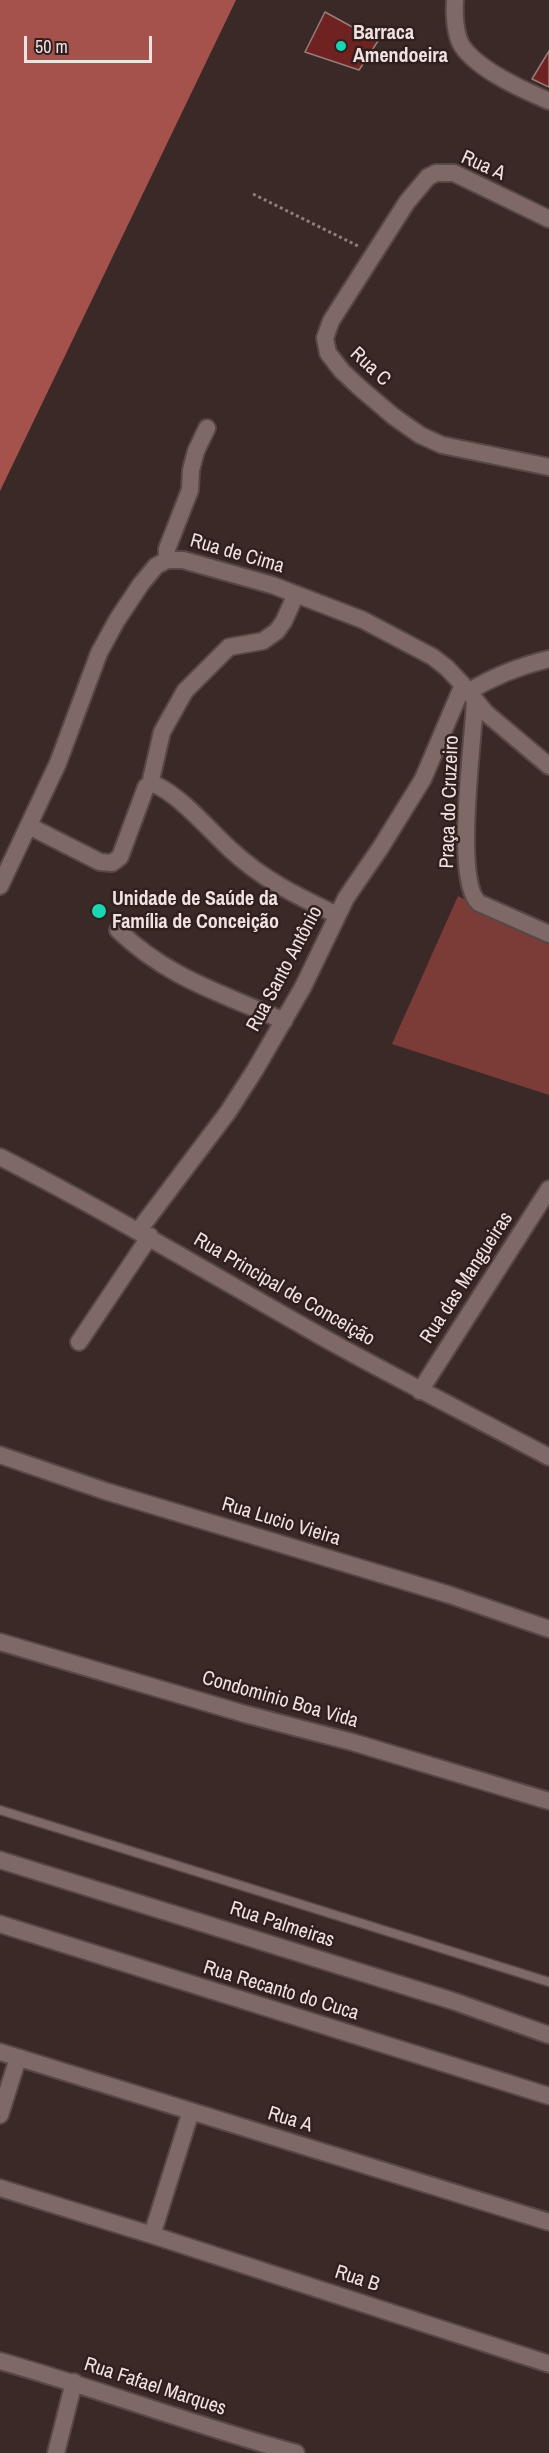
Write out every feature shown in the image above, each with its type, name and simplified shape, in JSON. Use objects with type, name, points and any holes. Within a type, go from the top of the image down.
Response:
[{"type":"street","points":[[455,0],[458,37],[462,46],[503,80],[549,101]]},
{"type":"street","name":"Rua A","points":[[407,201],[428,177],[436,173],[454,173],[549,219]]},
{"type":"street","name":"Rua C","points":[[407,201],[331,321],[326,338],[330,358],[393,416],[420,435],[442,446],[549,467]]},
{"type":"street","points":[[167,560],[167,549],[190,490],[191,470],[196,451],[207,428]]},
{"type":"street","name":"Rua de Cima","points":[[0,886],[58,763],[99,653],[141,584],[156,566],[167,560],[183,560],[272,585],[363,620],[402,639],[447,668],[486,712],[549,766]]},
{"type":"street","points":[[28,826],[100,862],[112,863],[120,857],[140,798],[150,784],[162,732],[185,691],[229,647],[263,641],[277,630],[284,621],[296,594]]},
{"type":"street","points":[[469,692],[518,666],[549,659]]},
{"type":"street","name":"Rua Santo Antônio","points":[[79,1342],[144,1233],[228,1112],[284,1021],[327,941],[346,898],[423,779],[450,715],[469,692]]},
{"type":"street","name":"Praça do Cruzeiro","points":[[469,692],[466,857],[469,886],[479,903],[549,934]]},
{"type":"street","points":[[150,784],[161,787],[190,810],[230,849],[273,884],[337,915]]},
{"type":"street","points":[[118,930],[146,955],[183,978],[284,1021]]},
{"type":"street","name":"Rua Principal de Conceição","points":[[1,1160],[144,1233],[243,1292],[420,1390],[549,1457]]},
{"type":"street","name":"Rua das Mangueiras","points":[[420,1390],[549,1189]]},
{"type":"street","name":"Rua Lucio Vieira","points":[[0,1455],[105,1491],[447,1594],[549,1629]]},
{"type":"street","name":"Condominio Boa Vida","points":[[0,1642],[245,1714],[363,1745],[549,1801]]},
{"type":"street","name":"Rua Palmeiras","points":[[0,1860],[453,2001],[549,2035]]},
{"type":"street","name":"Rua Recanto do Cuca","points":[[0,1924],[549,2096]]},
{"type":"street","name":"Rua A","points":[[0,2052],[549,2222]]},
{"type":"street","points":[[0,2115],[18,2058]]},
{"type":"street","points":[[152,2235],[191,2111]]},
{"type":"street","name":"Rua B","points":[[0,2188],[549,2364]]},
{"type":"street","name":"Rua Fafael Marques","points":[[0,2361],[74,2382],[296,2453]]},
{"type":"street","points":[[56,2453],[74,2382]]},
{"type":"lane","name":"Rua Palmeiras","points":[[0,1810],[549,1982]]},
{"type":"path","points":[[253,194],[373,254]]},
{"type":"shaded area","points":[[0,0],[236,0],[0,491]]},
{"type":"shaded area","points":[[458,896],[549,939],[549,1095],[392,1044]]},
{"type":"building","name":"Barraca Amendoeira","points":[[325,12],[378,41],[359,70],[305,52]]},
{"type":"building","points":[[549,51],[549,87],[532,79]]},
{"type":"place","name":"Barraca Amendoeira","points":[[341,46]]},
{"type":"place","name":"Unidade de Saúde da Família de Conceição","points":[[99,911]]}]
